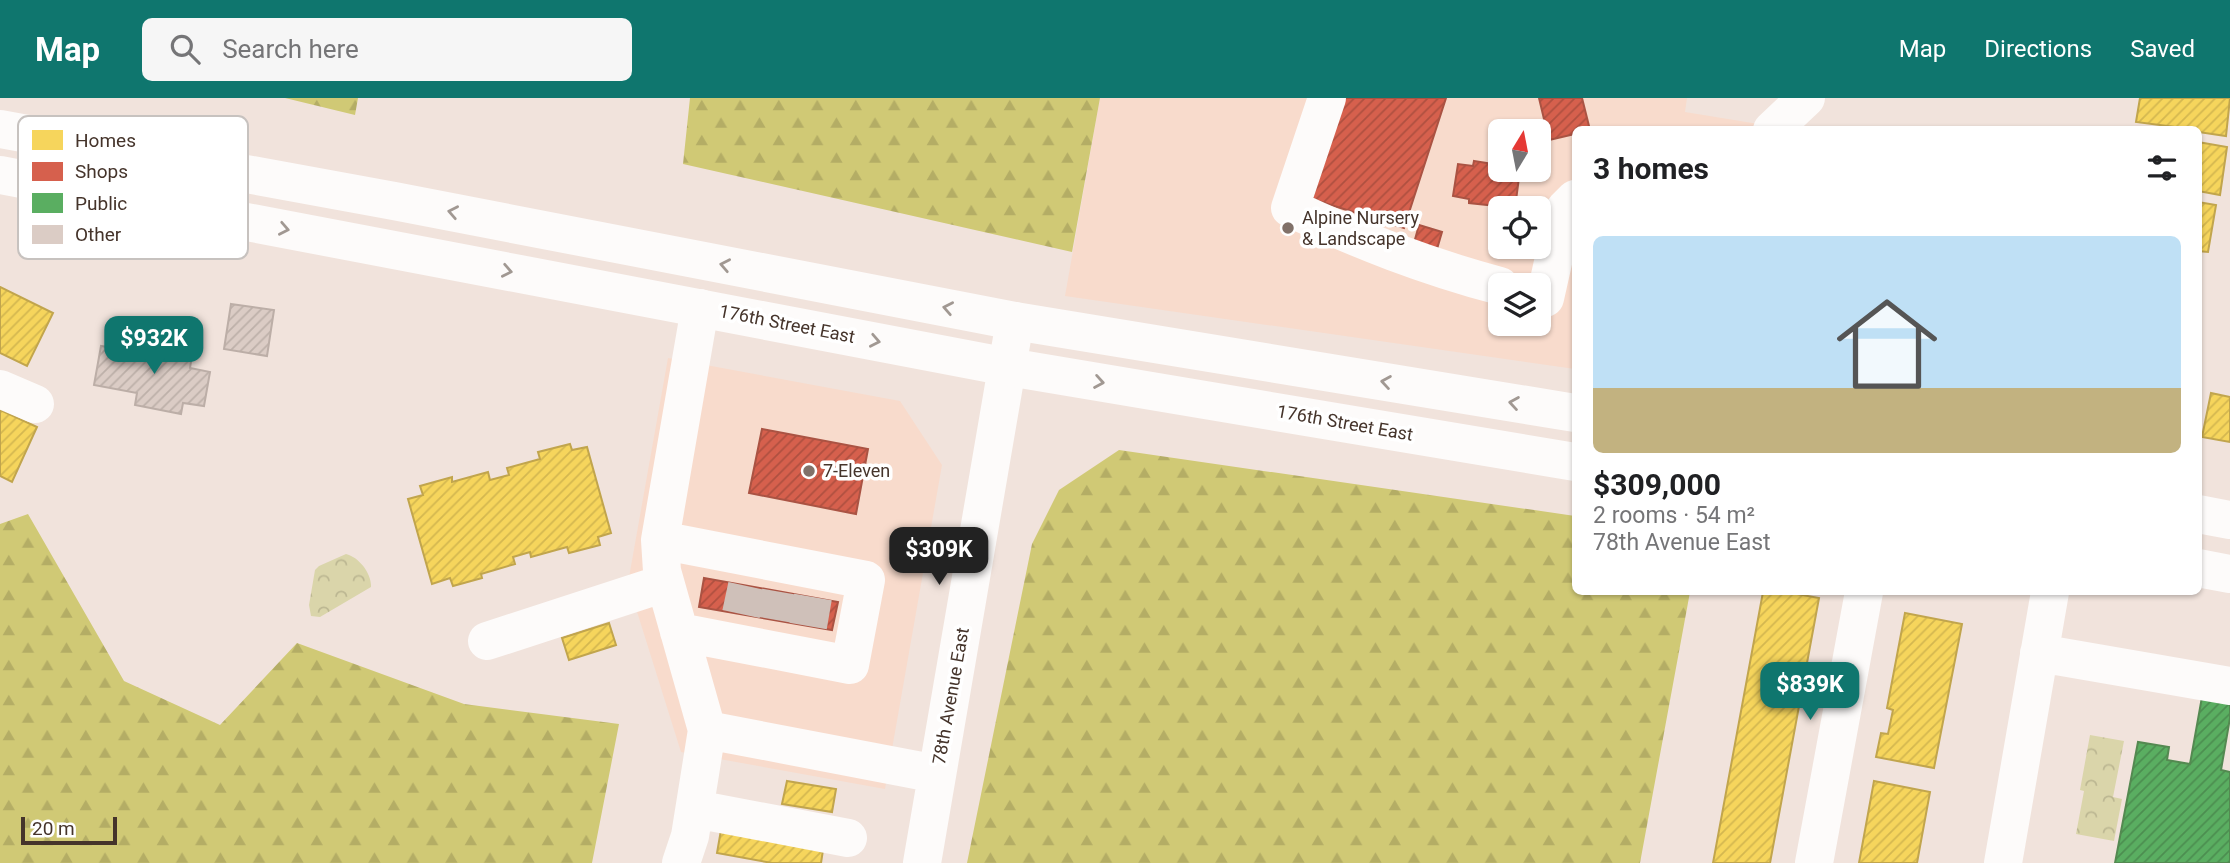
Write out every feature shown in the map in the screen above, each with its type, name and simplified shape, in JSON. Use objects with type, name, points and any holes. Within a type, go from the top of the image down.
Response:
[{"type":"main road","points":[[1326,98],[1290,208],[1363,242],[1445,271],[1488,283]]},
{"type":"main road","points":[[1776,126],[1806,98]]},
{"type":"main road","points":[[0,129],[18,132]]},
{"type":"main road","points":[[248,174],[1015,321],[1572,413]]},
{"type":"main road","name":"176th Street East","points":[[0,175],[18,178]]},
{"type":"main road","points":[[1553,300],[1565,209],[1572,203]]},
{"type":"main road","name":"176th Street East","points":[[248,222],[1008,367],[1572,461]]},
{"type":"main road","points":[[681,863],[688,846],[695,809],[706,730],[665,583],[660,540],[700,308]]},
{"type":"main road","name":"78th Avenue East","points":[[922,863],[1015,321]]},
{"type":"main road","points":[[0,389],[34,404]]},
{"type":"main road","points":[[2202,515],[2230,520]]},
{"type":"main road","points":[[660,540],[777,606],[679,632]]},
{"type":"main road","points":[[2202,569],[2230,573]]},
{"type":"main road","points":[[487,641],[665,583]]},
{"type":"main road","points":[[1814,863],[1863,595]]},
{"type":"main road","points":[[2003,863],[2049,595]]},
{"type":"main road","points":[[2039,653],[2230,686]]},
{"type":"main road","points":[[706,730],[937,774]]},
{"type":"main road","points":[[695,809],[848,838]]},
{"type":"shaded area","name":"Alpine Nursery & Landscape","points":[[1100,98],[1687,98],[1685,112],[1771,126],[1572,126],[1572,369],[1065,296]]},
{"type":"shaded area","points":[[668,358],[900,401],[942,465],[885,789],[681,752],[628,583]]},
{"type":"green space","points":[[285,98],[358,98],[355,115]]},
{"type":"green space","points":[[690,98],[1100,98],[1072,252],[683,164]]},
{"type":"green space","points":[[1119,450],[1572,516],[1572,595],[1689,595],[1640,863],[967,863],[1032,544],[1059,490]]},
{"type":"green space","points":[[28,514],[124,681],[220,725],[297,643],[464,704],[619,724],[592,863],[0,863],[0,524]]},
{"type":"green space","points":[[346,554],[364,567],[371,587],[320,617],[311,616],[309,605],[315,570]]},
{"type":"green space","points":[[2090,735],[2124,741],[2113,797],[2122,799],[2114,841],[2076,834],[2084,791],[2080,790]]},
{"type":"building: Homes","points":[[2140,98],[2230,98],[2226,136],[2202,133],[2202,126],[2167,126],[2136,122]]},
{"type":"building: Homes","points":[[2202,143],[2227,147],[2220,195],[2202,192]]},
{"type":"building: Homes","points":[[2202,203],[2216,205],[2208,252],[2202,251]]},
{"type":"building: Homes","points":[[0,287],[53,313],[27,366],[0,353]]},
{"type":"building: Homes","points":[[2211,393],[2230,397],[2230,442],[2202,437]]},
{"type":"building: Homes","points":[[0,410],[37,427],[12,482],[0,476]]},
{"type":"building: Homes","points":[[570,444],[572,450],[587,447],[611,533],[598,537],[600,545],[569,553],[567,547],[531,557],[530,552],[513,557],[515,564],[481,574],[482,578],[453,586],[450,578],[432,584],[408,499],[423,495],[420,486],[452,477],[452,482],[488,472],[490,480],[509,475],[507,468],[540,459],[538,452]]},
{"type":"building: Homes","points":[[1762,595],[1802,595],[1819,598],[1770,863],[1713,863]]},
{"type":"building: Homes","points":[[1905,613],[1962,624],[1934,768],[1876,757],[1881,733],[1888,734],[1893,710],[1887,708]]},
{"type":"building: Homes","points":[[609,623],[616,645],[569,660],[562,638]]},
{"type":"building: Homes","points":[[787,781],[836,789],[832,812],[782,804]]},
{"type":"building: Homes","points":[[1874,781],[1930,792],[1917,863],[1859,863]]},
{"type":"building: Homes","points":[[721,830],[823,850],[821,863],[772,863],[717,853]]},
{"type":"building: Shops","points":[[1345,98],[1446,98],[1404,228],[1312,199]]},
{"type":"building: Shops","points":[[1539,98],[1582,98],[1589,126],[1572,126],[1572,135],[1551,140],[1551,119],[1544,119]]},
{"type":"building: Shops","points":[[1474,161],[1488,163],[1488,182],[1518,182],[1517,196],[1488,196],[1488,205],[1469,203],[1469,199],[1453,196],[1458,164],[1473,166]]},
{"type":"building: Shops","points":[[1419,225],[1442,232],[1437,249],[1414,243]]},
{"type":"building: Shops","name":"7-Eleven","points":[[762,429],[868,449],[856,514],[749,493]]},
{"type":"building: Shops","points":[[704,578],[838,602],[832,630],[699,607]]},
{"type":"building: Public","points":[[2202,697],[2230,702],[2221,770],[2230,772],[2230,863],[2115,863],[2138,742],[2169,747],[2167,760],[2190,764]]},
{"type":"building: Other","points":[[231,304],[274,310],[267,356],[224,349]]},
{"type":"building: Other","points":[[152,341],[193,348],[190,368],[210,372],[204,406],[183,403],[181,414],[135,405],[137,393],[94,385],[101,346],[150,354]]},
{"type":"tunnel","points":[[741,614],[747,586]]},
{"type":"tunnel","points":[[776,620],[781,592]]},
{"type":"tunnel","points":[[808,626],[813,597]]},
{"type":"place","name":"Alpine Nursery & Landscape","points":[[1288,228]]},
{"type":"place","name":"7-Eleven","points":[[809,471]]}]
